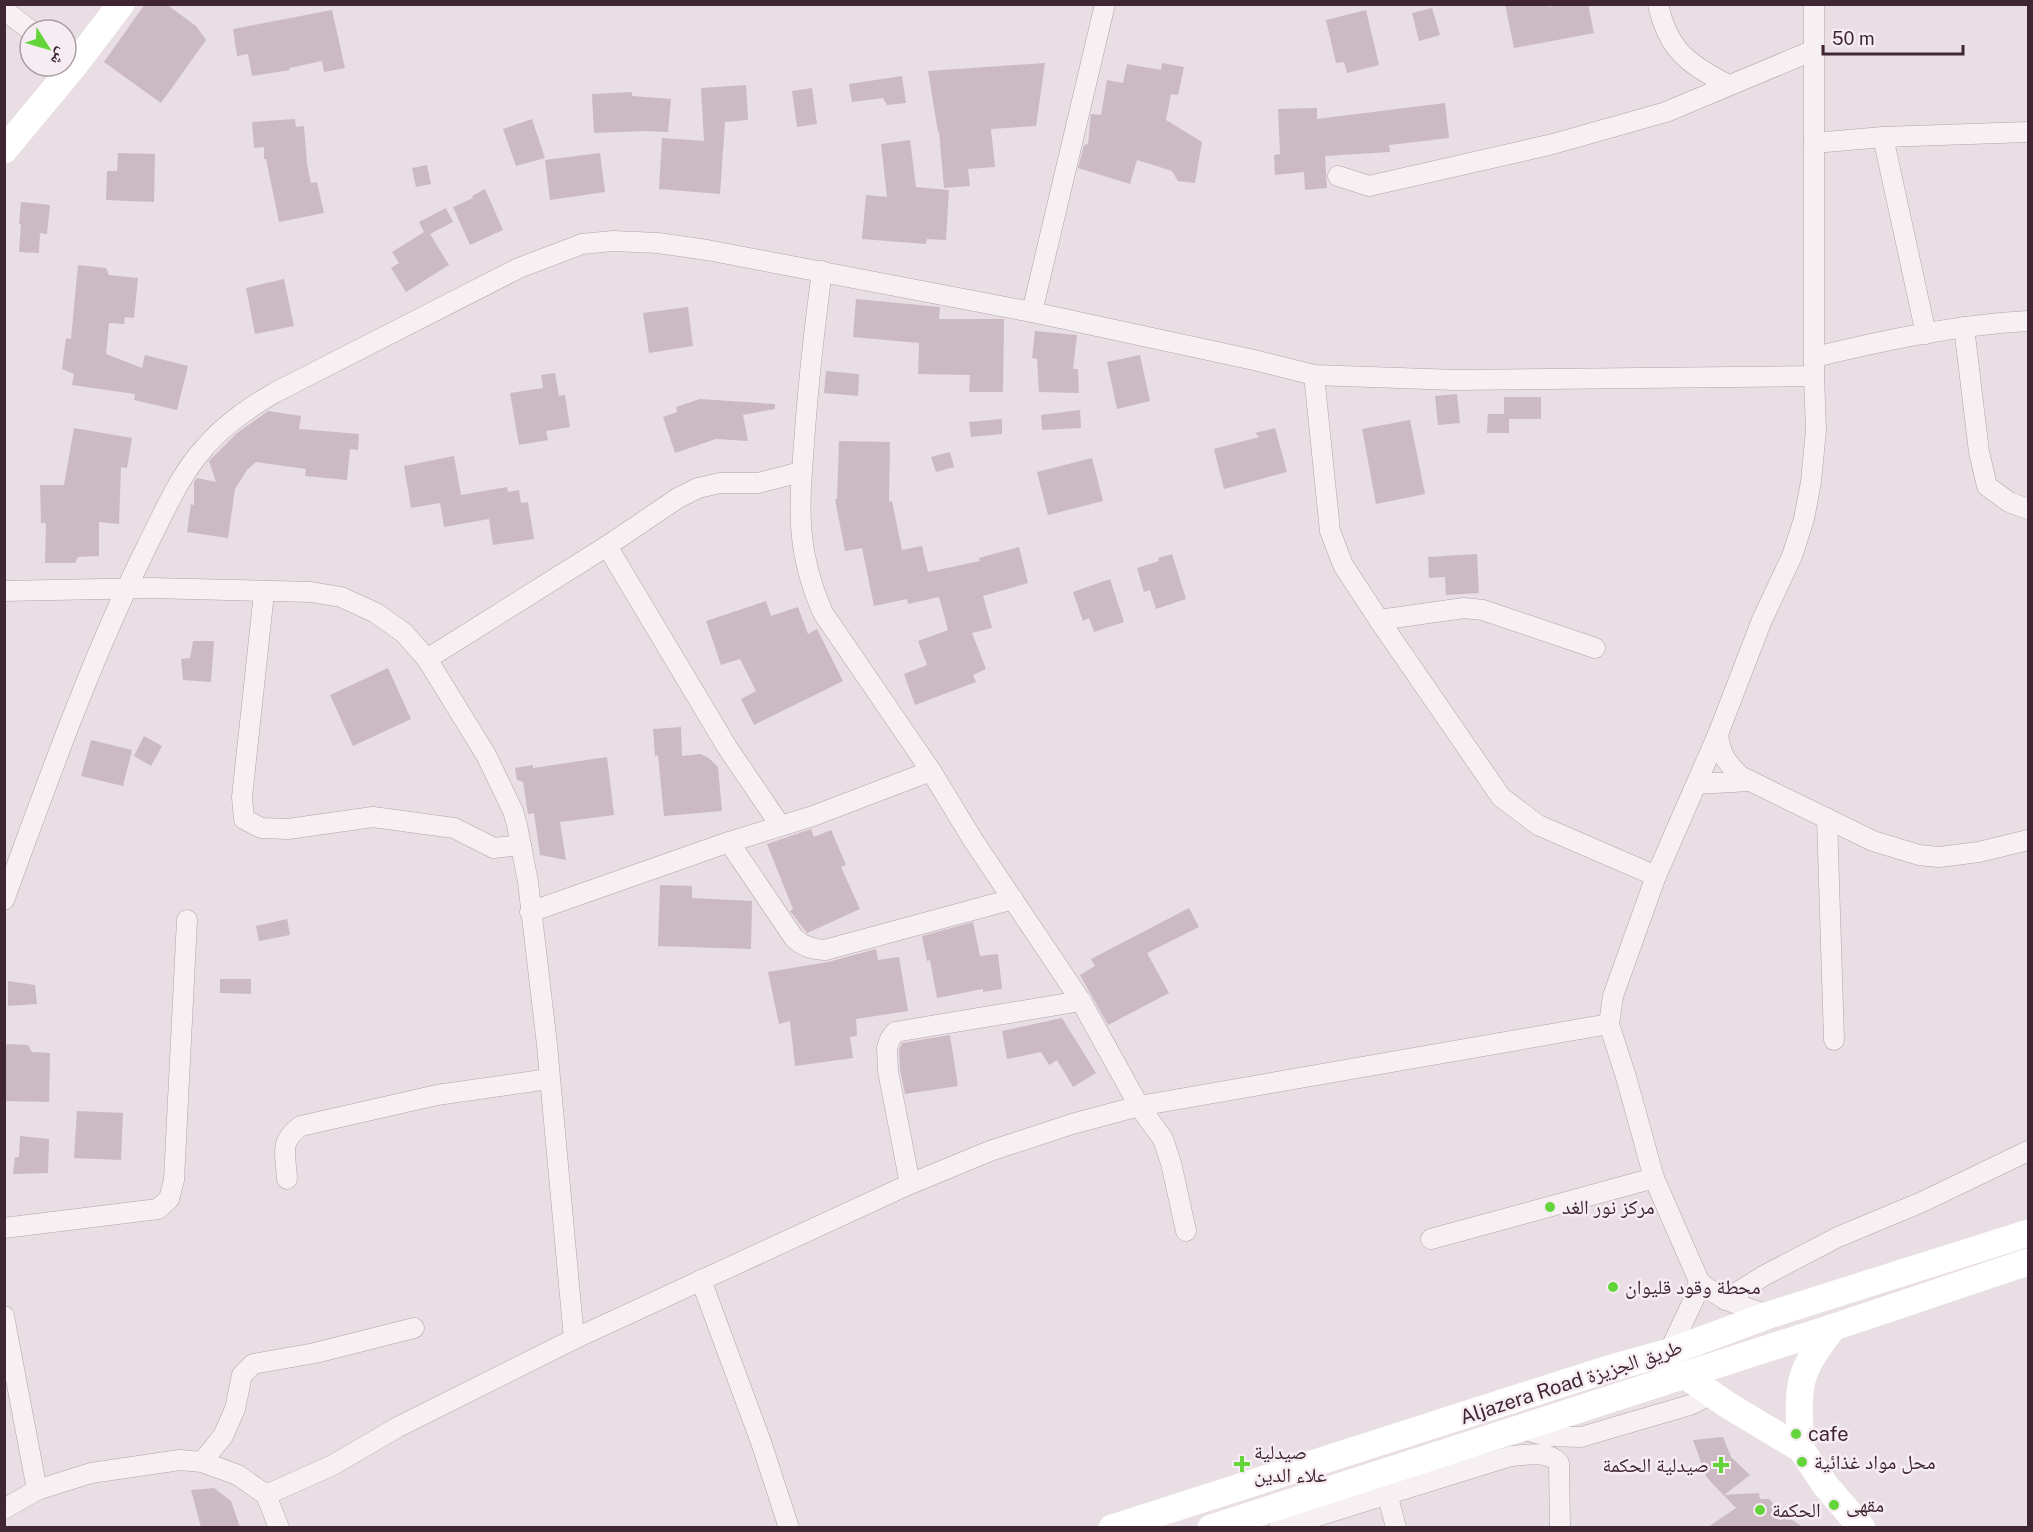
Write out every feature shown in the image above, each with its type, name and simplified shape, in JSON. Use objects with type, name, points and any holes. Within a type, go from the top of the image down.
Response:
[{"type":"main road","points":[[78,55],[121,4]]},
{"type":"main road","points":[[4,150],[59,78]]},
{"type":"main road","name":"Aljazera Road طريق الجزيزة","points":[[1112,1527],[1608,1369],[1669,1352],[1769,1315],[2028,1233]]},
{"type":"main road","name":"Aljazera Road طريق الجزيزة","points":[[1211,1527],[1384,1483],[1490,1450],[1518,1428],[2028,1262]]},
{"type":"main road","points":[[1801,1449],[1798,1403],[1801,1379],[1821,1342],[1834,1327]]},
{"type":"main road","points":[[1685,1375],[1801,1449],[1826,1486],[1862,1527]]},
{"type":"street","points":[[1032,312],[1105,4]]},
{"type":"street","points":[[1658,4],[1662,23],[1674,47],[1696,68],[1728,85]]},
{"type":"street","points":[[1769,1315],[1725,1300],[1708,1290],[1699,1281],[1654,1178],[1609,1024],[1613,996],[1656,876],[1719,734],[1762,620],[1792,556],[1804,519],[1811,482],[1816,430],[1814,4]]},
{"type":"street","points":[[4,10],[18,21]]},
{"type":"street","points":[[1338,176],[1370,186],[1542,147],[1666,112],[1814,50]]},
{"type":"street","points":[[1814,143],[1883,137],[2028,132]]},
{"type":"street","points":[[1883,137],[1926,334]]},
{"type":"street","points":[[4,900],[54,767],[126,588],[176,489],[192,463],[219,431],[246,410],[274,393],[519,268],[582,244],[613,241],[658,243],[822,271],[1032,312],[1314,375],[1456,380],[1814,366],[1870,344],[1964,327],[2028,321]]},
{"type":"street","points":[[822,271],[811,347],[801,472],[800,532],[804,560],[812,588],[823,613],[931,771],[973,840],[1081,1001],[1139,1106],[1162,1140],[1171,1163],[1186,1231]]},
{"type":"street","points":[[1964,327],[1979,452],[1988,486],[2009,502],[2028,509]]},
{"type":"street","points":[[1314,375],[1330,531],[1343,565],[1379,620],[1502,797],[1538,825],[1656,876]]},
{"type":"street","points":[[427,659],[607,546],[651,514],[678,498],[699,488],[720,483],[758,483],[801,472]]},
{"type":"street","points":[[607,546],[728,747],[780,825]]},
{"type":"street","points":[[4,591],[126,588],[311,592],[341,597],[376,613],[404,633],[427,659],[486,755],[513,811],[521,845],[528,882],[574,1339]]},
{"type":"street","points":[[264,592],[242,797],[244,819],[261,828],[288,829],[373,817],[454,828],[494,848],[521,845]]},
{"type":"street","points":[[1379,620],[1464,608],[1484,610],[1595,648]]},
{"type":"street","points":[[1719,734],[1720,752],[1740,776],[1873,841],[1919,855],[1939,857],[1979,852],[2028,840]]},
{"type":"street","points":[[530,912],[729,842],[813,816],[931,771]]},
{"type":"street","points":[[1697,784],[1750,781]]},
{"type":"street","points":[[1827,819],[1834,1040]]},
{"type":"street","points":[[729,842],[794,938],[803,946],[814,949],[825,950],[1013,899]]},
{"type":"street","points":[[4,1228],[158,1209],[169,1199],[174,1180],[187,920]]},
{"type":"street","points":[[910,1184],[888,1071],[887,1048],[895,1032],[1081,1001]]},
{"type":"street","points":[[266,1495],[333,1465],[398,1427],[574,1339],[910,1184],[990,1151],[1072,1124],[1139,1106],[1609,1024]]},
{"type":"street","points":[[287,1179],[286,1138],[301,1126],[437,1095],[549,1079]]},
{"type":"street","points":[[1725,1300],[1766,1275],[1838,1237],[1922,1202],[2028,1151]]},
{"type":"street","points":[[1431,1239],[1654,1178]]},
{"type":"street","points":[[702,1280],[761,1442],[789,1527]]},
{"type":"street","points":[[1669,1352],[1694,1299],[1699,1281]]},
{"type":"street","points":[[4,1316],[37,1490]]},
{"type":"street","points":[[202,1462],[224,1436],[235,1409],[242,1375],[253,1364],[315,1353],[414,1328]]},
{"type":"street","points":[[1518,1428],[1546,1436],[1581,1437],[1690,1406],[1712,1394]]},
{"type":"street","points":[[1490,1450],[1510,1456],[1544,1454],[1554,1457],[1559,1464],[1560,1527]]},
{"type":"street","points":[[4,1509],[37,1490],[91,1473],[180,1460],[202,1462],[238,1475],[266,1495],[279,1527]]},
{"type":"street","points":[[1279,1527],[1384,1483],[1396,1527]]},
{"type":"building","points":[[145,4],[166,4],[196,26],[206,40],[161,103],[104,62]]},
{"type":"building","points":[[1505,4],[1549,4],[1549,7],[1562,4],[1588,4],[1594,33],[1514,48]]},
{"type":"building","points":[[1432,8],[1440,35],[1419,41],[1412,13]]},
{"type":"building","points":[[332,10],[345,68],[324,72],[322,61],[289,68],[290,70],[252,76],[248,54],[237,56],[233,29]]},
{"type":"building","points":[[1366,10],[1379,65],[1347,73],[1344,62],[1336,63],[1326,20]]},
{"type":"building","points":[[1045,63],[1036,126],[991,129],[995,167],[968,169],[970,186],[944,188],[939,132],[928,71]]},
{"type":"building","points":[[1162,63],[1184,67],[1178,95],[1171,94],[1166,120],[1202,142],[1195,183],[1178,181],[1172,171],[1137,160],[1130,184],[1078,168],[1084,145],[1088,144],[1091,114],[1101,115],[1107,80],[1123,83],[1127,64],[1161,70]]},
{"type":"building","points":[[902,76],[906,103],[887,105],[883,98],[852,102],[849,84]]},
{"type":"building","points":[[746,85],[748,120],[725,122],[720,194],[659,189],[662,138],[704,141],[701,88]]},
{"type":"building","points":[[812,88],[817,124],[797,127],[792,91]]},
{"type":"building","points":[[632,92],[632,96],[671,99],[668,132],[594,133],[592,94]]},
{"type":"building","points":[[1445,103],[1449,138],[1389,145],[1390,152],[1325,156],[1327,188],[1305,190],[1304,172],[1275,175],[1274,155],[1280,154],[1278,109],[1317,108],[1317,119]]},
{"type":"building","points":[[295,119],[296,127],[304,126],[311,183],[317,182],[324,213],[279,222],[266,159],[264,159],[264,147],[254,148],[252,122]]},
{"type":"building","points":[[532,119],[545,158],[516,166],[503,129]]},
{"type":"building","points":[[910,140],[916,187],[949,190],[946,240],[927,239],[926,244],[862,239],[866,195],[887,197],[881,144]]},
{"type":"building","points":[[118,153],[155,154],[154,202],[106,200],[107,171],[117,171]]},
{"type":"building","points":[[600,153],[605,192],[550,200],[545,160]]},
{"type":"building","points":[[427,165],[431,184],[416,187],[412,168]]},
{"type":"building","points":[[485,189],[503,230],[470,245],[453,207],[473,198],[472,196]]},
{"type":"building","points":[[21,202],[50,205],[47,234],[40,233],[39,253],[19,252]]},
{"type":"building","points":[[446,208],[453,222],[430,234],[449,265],[406,292],[391,268],[399,263],[392,252],[424,232],[419,222]]},
{"type":"building","points":[[78,265],[106,268],[109,275],[138,278],[134,318],[125,317],[124,324],[109,323],[106,354],[142,368],[145,355],[188,366],[177,410],[134,400],[135,394],[72,385],[74,374],[62,369],[66,338],[71,339]]},
{"type":"building","points":[[284,279],[294,326],[255,334],[246,288]]},
{"type":"building","points":[[856,299],[940,307],[939,319],[1004,319],[1003,392],[969,392],[970,375],[918,374],[919,343],[853,337]]},
{"type":"building","points":[[688,307],[693,346],[649,353],[643,313]]},
{"type":"building","points":[[1035,331],[1077,335],[1073,369],[1078,369],[1079,393],[1039,392],[1037,359],[1032,358]]},
{"type":"building","points":[[1140,355],[1150,401],[1117,409],[1107,362]]},
{"type":"building","points":[[826,371],[859,374],[858,396],[824,393]]},
{"type":"building","points":[[555,373],[559,396],[565,395],[570,427],[546,431],[548,440],[519,445],[510,393],[543,388],[541,375]]},
{"type":"building","points":[[1457,394],[1460,423],[1438,425],[1435,396]]},
{"type":"building","points":[[1504,397],[1541,397],[1541,419],[1509,419],[1509,433],[1487,433],[1488,414],[1504,414]]},
{"type":"building","points":[[700,399],[775,404],[775,409],[743,415],[748,441],[716,439],[675,453],[663,417],[677,412],[676,407]]},
{"type":"building","points":[[1080,410],[1081,428],[1042,430],[1041,415]]},
{"type":"building","points":[[268,411],[301,416],[299,429],[359,434],[358,450],[350,449],[347,480],[305,476],[306,469],[256,462],[247,470],[235,489],[228,538],[187,532],[191,504],[194,505],[194,482],[197,478],[216,482],[209,461],[237,433]]},
{"type":"building","points":[[1002,419],[1002,434],[971,437],[969,422]]},
{"type":"building","points":[[1410,420],[1425,494],[1376,504],[1362,429]]},
{"type":"building","points":[[74,428],[132,438],[127,468],[121,467],[119,524],[99,522],[99,556],[78,557],[75,563],[45,563],[46,523],[41,523],[40,485],[64,485]]},
{"type":"building","points":[[1275,428],[1287,472],[1224,489],[1214,449],[1259,437],[1255,433]]},
{"type":"building","points":[[839,441],[890,442],[889,502],[892,501],[902,550],[922,546],[928,572],[980,561],[979,558],[1019,547],[1028,583],[983,596],[992,628],[972,633],[986,669],[973,675],[976,682],[915,705],[904,674],[927,665],[918,641],[948,630],[939,597],[908,604],[907,599],[874,606],[862,548],[845,551],[835,499],[837,499]]},
{"type":"building","points":[[950,452],[954,467],[936,472],[931,457]]},
{"type":"building","points":[[454,456],[461,495],[507,487],[508,492],[519,490],[521,503],[528,502],[534,539],[493,545],[489,519],[444,527],[440,503],[411,508],[404,466]]},
{"type":"building","points":[[1092,458],[1103,501],[1048,515],[1037,472]]},
{"type":"building","points":[[1172,554],[1186,599],[1156,609],[1150,590],[1144,592],[1137,568]]},
{"type":"building","points":[[1477,554],[1479,593],[1446,595],[1445,577],[1429,578],[1428,557]]},
{"type":"building","points":[[1110,579],[1124,622],[1094,632],[1089,618],[1083,621],[1073,592]]},
{"type":"building","points":[[766,601],[771,616],[798,607],[808,634],[817,629],[843,681],[754,725],[741,699],[756,691],[740,659],[721,665],[706,621]]},
{"type":"building","points":[[193,641],[214,641],[211,682],[183,680],[181,659],[190,658]]},
{"type":"building","points":[[388,668],[411,719],[353,746],[330,695]]},
{"type":"building","points":[[681,727],[682,756],[700,754],[709,758],[718,767],[722,811],[664,816],[653,729]]},
{"type":"building","points":[[144,736],[162,746],[151,766],[134,756]]},
{"type":"building","points":[[91,740],[132,750],[123,786],[81,776]]},
{"type":"building","points":[[607,757],[614,815],[560,822],[566,860],[540,855],[534,813],[528,814],[523,782],[517,780],[515,768],[533,765],[533,768]]},
{"type":"building","points":[[811,829],[814,837],[831,830],[846,865],[841,867],[860,909],[807,933],[790,911],[793,909],[767,844]]},
{"type":"building","points":[[660,885],[692,886],[692,898],[752,901],[751,949],[658,946]]},
{"type":"building","points":[[1189,908],[1199,927],[1147,953],[1169,993],[1108,1025],[1080,975],[1095,966],[1091,959]]},
{"type":"building","points":[[287,919],[290,935],[259,941],[256,926]]},
{"type":"building","points":[[973,922],[980,956],[998,954],[1002,989],[983,992],[983,989],[937,998],[930,960],[927,961],[922,936]]},
{"type":"building","points":[[876,949],[878,960],[899,957],[908,1011],[856,1019],[857,1036],[850,1037],[853,1058],[795,1066],[790,1021],[779,1024],[768,972],[828,962]]},
{"type":"building","points":[[220,979],[251,979],[251,994],[220,993]]},
{"type":"building","points":[[8,981],[35,985],[37,1004],[8,1006]]},
{"type":"building","points":[[1062,1018],[1096,1073],[1073,1087],[1057,1060],[1049,1065],[1041,1052],[1007,1059],[1002,1031]]},
{"type":"building","points":[[950,1035],[958,1086],[905,1094],[900,1070],[899,1050],[902,1043]]},
{"type":"building","points":[[7,1044],[28,1045],[32,1052],[50,1053],[49,1102],[4,1101],[4,1051]]},
{"type":"building","points":[[77,1111],[123,1113],[121,1160],[74,1158]]},
{"type":"building","points":[[20,1136],[49,1139],[48,1173],[13,1174],[15,1157],[19,1157]]},
{"type":"building","points":[[1723,1437],[1731,1457],[1750,1475],[1724,1495],[1759,1493],[1760,1499],[1769,1499],[1775,1505],[1778,1504],[1784,1510],[1783,1514],[1803,1527],[1708,1527],[1736,1508],[1706,1476],[1693,1440]]},
{"type":"building","points":[[214,1488],[231,1501],[240,1527],[201,1527],[191,1490]]},
{"type":"place","name":"مركز نور الغد","points":[[1550,1207]]},
{"type":"place","name":"محطة وقود قليوان","points":[[1613,1287]]},
{"type":"place","name":"cafe","points":[[1796,1434]]},
{"type":"place","name":"محل مواد غذائية","points":[[1802,1462]]},
{"type":"place","name":"صيدلية علاء الدين","points":[[1242,1464]]},
{"type":"place","name":"صيدلية الحكمة","points":[[1721,1465]]},
{"type":"place","name":"مقهى","points":[[1834,1505]]},
{"type":"place","name":"الحكمة","points":[[1760,1510]]}]
